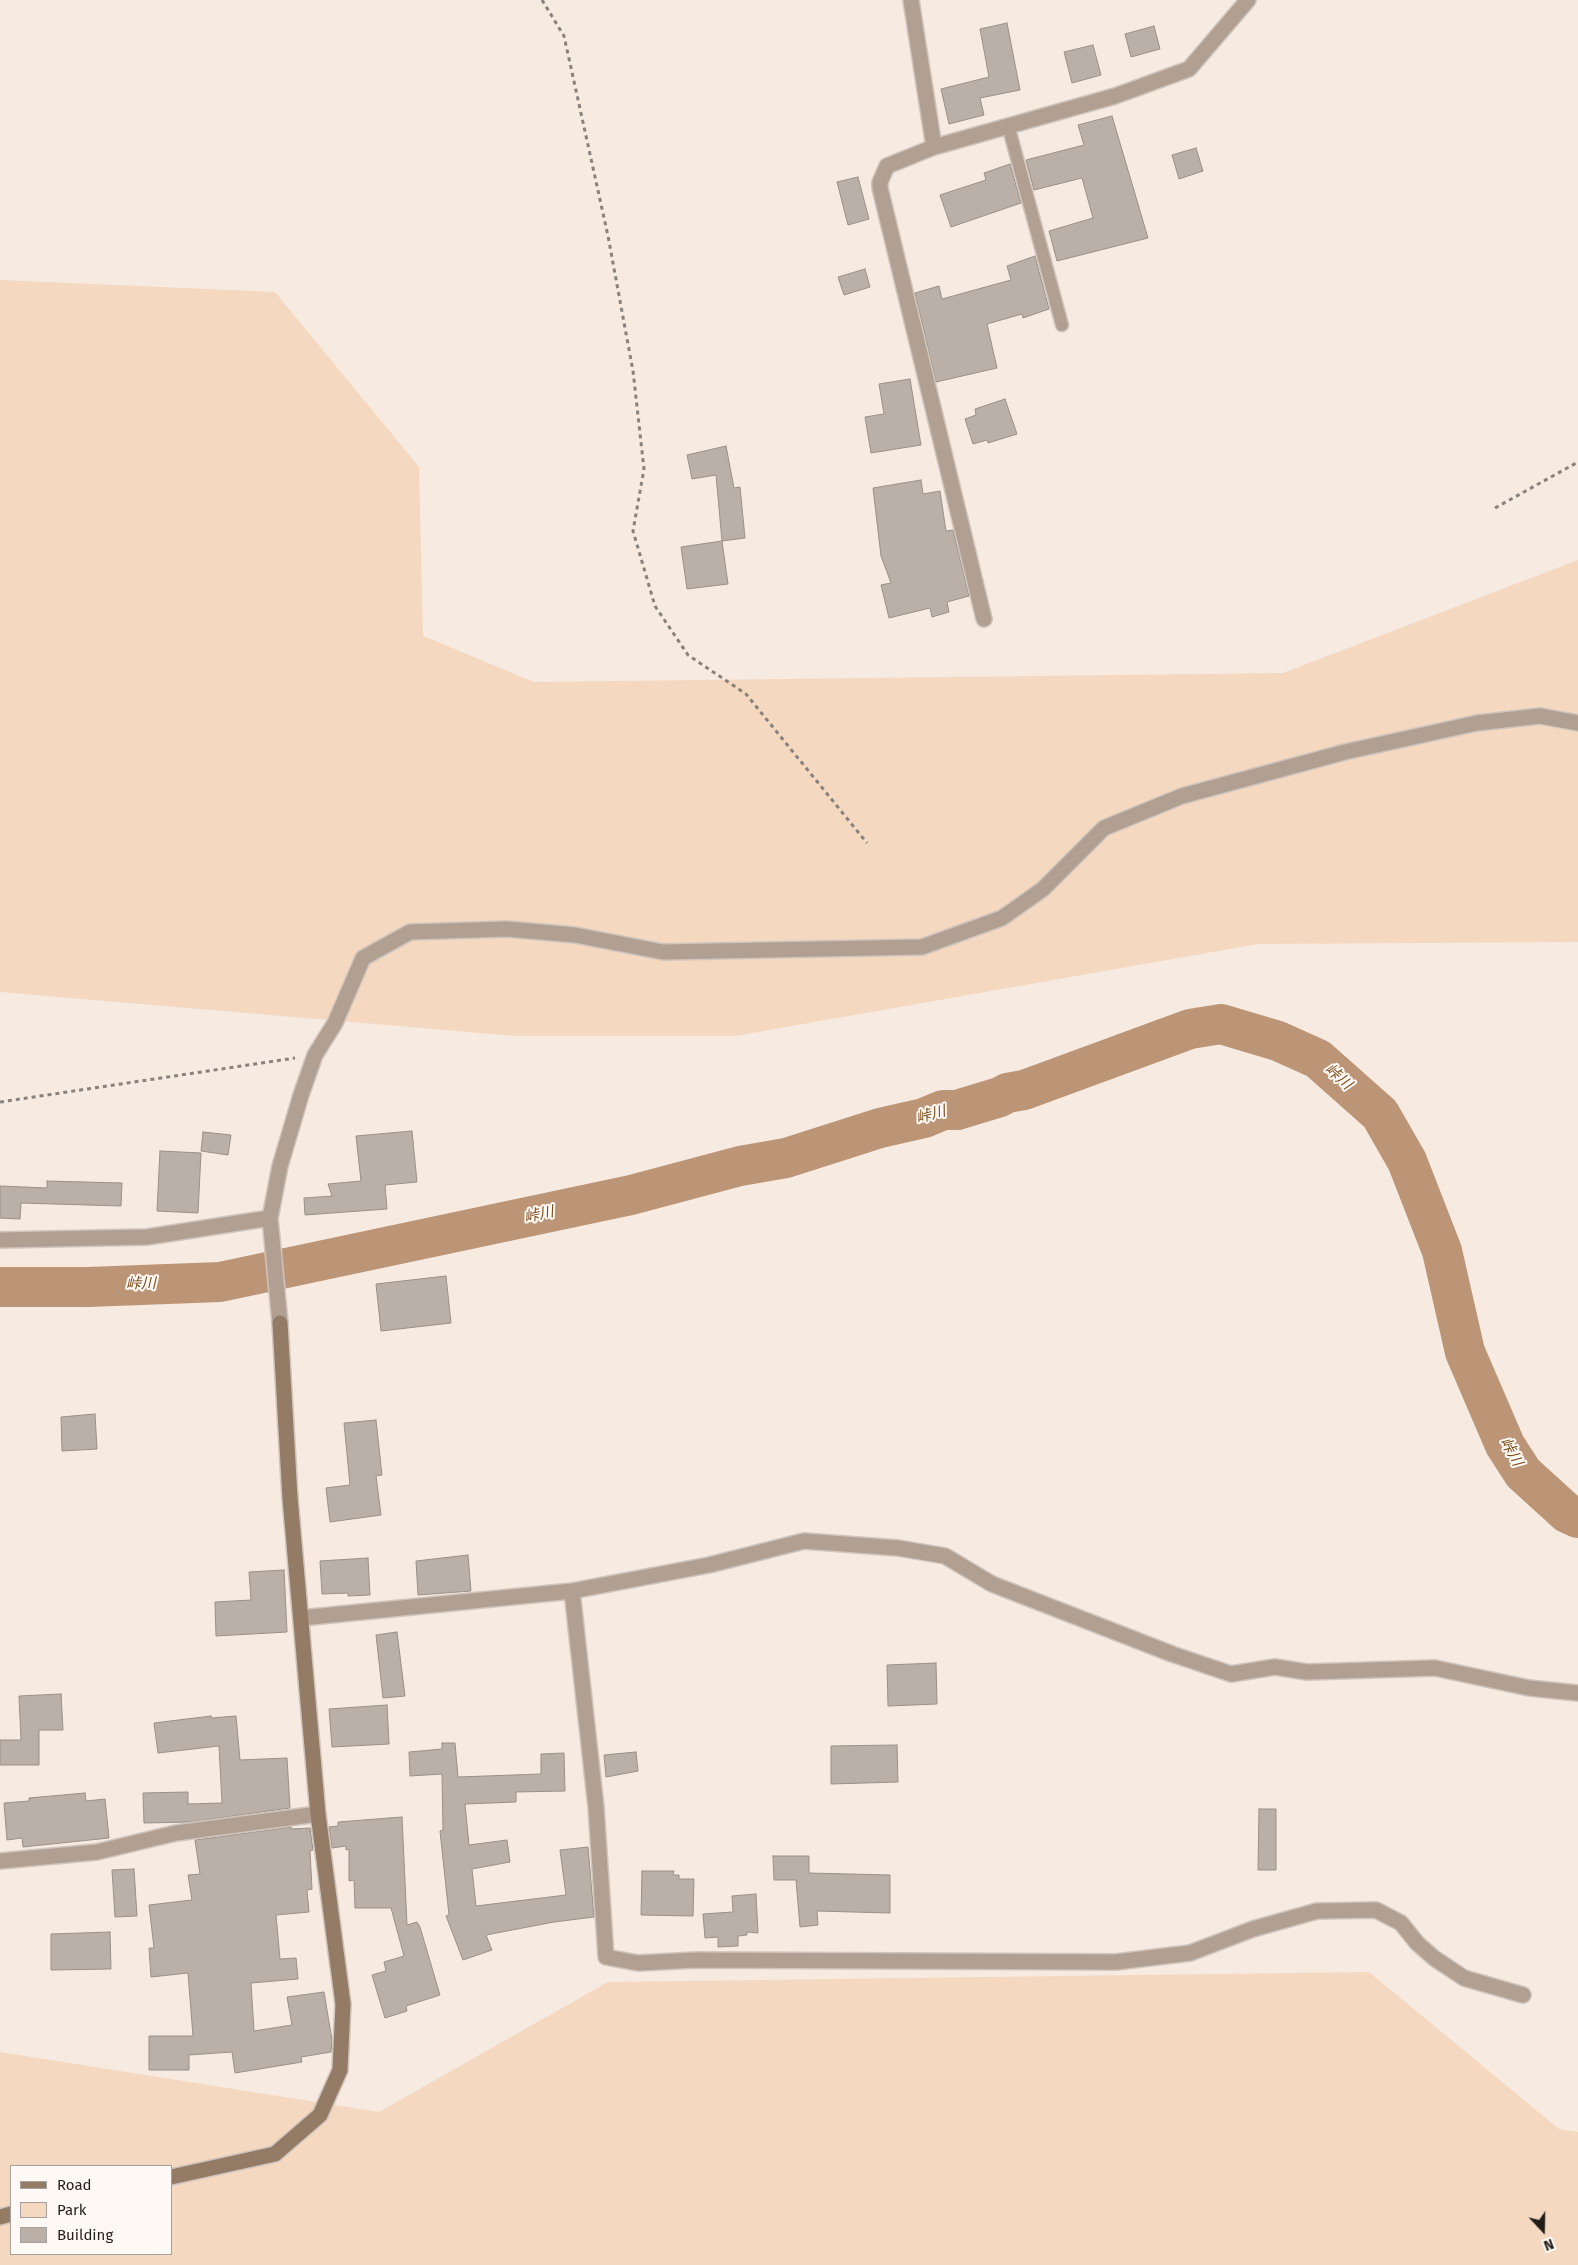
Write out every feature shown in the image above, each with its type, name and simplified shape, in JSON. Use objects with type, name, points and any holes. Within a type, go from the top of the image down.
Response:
[{"type":"street","points":[[912,0],[934,147]]},
{"type":"street","points":[[984,619],[880,188],[880,182],[886,166],[934,147],[1115,96],[1189,69],[1248,0]]},
{"type":"street","points":[[172,2177],[275,2154],[320,2115],[340,2070],[343,2004],[318,1814],[290,1498],[280,1323],[270,1218],[280,1166],[315,1055],[334,1023],[363,958],[410,932],[506,929],[574,935],[663,952],[922,947],[1002,918],[1043,889],[1104,828],[1182,796],[1345,752],[1476,723],[1540,716],[1578,723]]},
{"type":"street","points":[[0,1240],[147,1237],[270,1218]]},
{"type":"street","points":[[301,1618],[572,1591],[709,1565],[804,1541],[898,1548],[945,1556],[992,1584],[1172,1654],[1231,1674],[1275,1667],[1307,1672],[1435,1668],[1529,1688],[1578,1693]]},
{"type":"street","points":[[572,1591],[596,1807],[606,1957],[638,1963],[696,1960],[1116,1962],[1190,1953],[1253,1929],[1317,1911],[1376,1910],[1400,1923],[1417,1943],[1434,1958],[1464,1978],[1523,1995]]},
{"type":"street","points":[[0,1861],[97,1852],[176,1832],[318,1814]]},
{"type":"lane","points":[[1008,125],[1062,325]]},
{"type":"path","points":[[542,0],[564,36],[608,236],[633,371],[644,469],[633,531],[655,606],[688,655],[746,694],[867,843]]},
{"type":"path","points":[[1495,508],[1578,462]]},
{"type":"path","points":[[0,1102],[315,1055]]},
{"type":"green space","points":[[0,280],[275,292],[419,467],[423,636],[534,682],[1283,673],[1578,560],[1578,942],[1258,944],[735,1036],[516,1036],[0,992]]},
{"type":"green space","points":[[1369,1972],[1559,2129],[1578,2132],[1578,2265],[0,2265],[0,2052],[379,2112],[608,1982]]},
{"type":"building","points":[[1007,23],[1020,90],[980,98],[984,115],[949,124],[941,89],[989,77],[980,29]]},
{"type":"building","points":[[1154,26],[1160,49],[1131,57],[1125,34]]},
{"type":"building","points":[[1093,45],[1101,75],[1072,83],[1064,52]]},
{"type":"building","points":[[1112,116],[1148,238],[1057,261],[1049,231],[1093,218],[1082,178],[1034,190],[1026,160],[1084,145],[1078,125]]},
{"type":"building","points":[[1196,148],[1203,171],[1179,179],[1172,155]]},
{"type":"building","points":[[1010,164],[1021,203],[951,227],[940,195],[986,180],[984,173]]},
{"type":"building","points":[[858,177],[869,219],[848,225],[837,182]]},
{"type":"building","points":[[1035,256],[1049,309],[1023,318],[1022,314],[987,324],[997,368],[936,382],[915,293],[939,286],[942,299],[1011,280],[1007,266]]},
{"type":"building","points":[[865,269],[870,287],[844,295],[838,277]]},
{"type":"building","points":[[910,379],[921,445],[871,453],[865,417],[884,414],[879,384]]},
{"type":"building","points":[[1005,399],[1017,434],[988,443],[987,440],[973,444],[965,419],[976,415],[975,409]]},
{"type":"building","points":[[726,446],[734,488],[740,487],[745,538],[722,541],[716,475],[692,479],[687,455]]},
{"type":"building","points":[[921,480],[923,494],[940,491],[946,531],[953,530],[969,596],[947,602],[949,612],[932,617],[930,608],[889,618],[881,585],[891,583],[881,556],[873,488]]},
{"type":"building","points":[[722,541],[728,584],[687,589],[681,547]]},
{"type":"building","points":[[412,1131],[417,1182],[385,1185],[387,1209],[305,1215],[304,1198],[332,1196],[328,1184],[361,1181],[356,1136]]},
{"type":"building","points":[[203,1132],[231,1135],[228,1155],[201,1151]]},
{"type":"building","points":[[160,1151],[201,1153],[198,1213],[157,1211]]},
{"type":"building","points":[[47,1181],[122,1183],[121,1206],[21,1203],[20,1219],[0,1218],[0,1186],[47,1188]]},
{"type":"building","points":[[446,1276],[451,1323],[381,1331],[376,1284]]},
{"type":"building","points":[[95,1414],[97,1449],[62,1451],[61,1417]]},
{"type":"building","points":[[376,1420],[382,1475],[376,1476],[381,1515],[330,1522],[326,1488],[350,1485],[344,1423]]},
{"type":"building","points":[[468,1555],[471,1591],[418,1595],[416,1561]]},
{"type":"building","points":[[368,1558],[370,1595],[348,1596],[348,1593],[322,1594],[320,1561]]},
{"type":"building","points":[[284,1570],[287,1632],[216,1636],[215,1602],[251,1600],[249,1572]]},
{"type":"building","points":[[397,1632],[405,1696],[383,1698],[376,1635]]},
{"type":"building","points":[[936,1663],[937,1704],[888,1706],[887,1665]]},
{"type":"building","points":[[61,1694],[63,1730],[39,1730],[39,1765],[0,1765],[0,1740],[21,1740],[19,1696]]},
{"type":"building","points":[[387,1705],[389,1744],[332,1747],[329,1709]]},
{"type":"building","points":[[211,1716],[211,1718],[236,1716],[240,1760],[287,1758],[290,1808],[191,1822],[144,1823],[143,1793],[188,1792],[188,1804],[222,1803],[219,1746],[158,1753],[154,1723]]},
{"type":"building","points":[[442,1743],[455,1743],[458,1777],[541,1774],[541,1754],[564,1753],[565,1791],[516,1792],[516,1802],[465,1804],[469,1845],[507,1840],[510,1862],[472,1869],[476,1906],[566,1895],[560,1850],[588,1847],[594,1917],[554,1922],[486,1935],[492,1950],[463,1960],[446,1916],[449,1915],[440,1831],[443,1830],[442,1774],[410,1776],[409,1752],[442,1749]]},
{"type":"building","points":[[897,1745],[898,1782],[831,1784],[831,1746]]},
{"type":"building","points":[[636,1752],[638,1771],[606,1777],[604,1755]]},
{"type":"building","points":[[85,1793],[86,1801],[105,1799],[109,1838],[23,1847],[22,1838],[7,1840],[4,1803],[29,1801],[29,1798]]},
{"type":"building","points":[[1259,1809],[1276,1809],[1276,1870],[1258,1870]]},
{"type":"building","points":[[402,1817],[407,1925],[417,1922],[420,1927],[440,1995],[406,2006],[407,2011],[385,2018],[372,1975],[386,1971],[384,1962],[404,1956],[391,1908],[355,1908],[354,1880],[349,1881],[349,1849],[346,1850],[346,1846],[332,1848],[329,1827],[338,1826],[338,1822]]},
{"type":"building","points":[[291,1827],[291,1829],[310,1828],[313,1850],[310,1851],[312,1889],[307,1890],[309,1912],[276,1915],[280,1959],[296,1958],[298,1979],[251,1983],[254,2031],[292,2025],[287,1997],[324,1992],[332,2040],[331,2052],[301,2057],[302,2062],[235,2073],[232,2052],[189,2055],[189,2070],[149,2070],[149,2036],[193,2036],[188,1973],[151,1977],[149,1948],[154,1948],[149,1905],[192,1900],[188,1875],[200,1874],[195,1840]]},
{"type":"building","points":[[773,1856],[809,1856],[809,1873],[890,1875],[890,1913],[817,1911],[818,1925],[800,1927],[796,1880],[774,1880]]},
{"type":"building","points":[[134,1869],[137,1916],[115,1917],[112,1870]]},
{"type":"building","points":[[642,1871],[674,1871],[673,1875],[679,1875],[679,1879],[694,1879],[693,1916],[641,1915]]},
{"type":"building","points":[[756,1894],[758,1933],[747,1932],[747,1935],[738,1936],[738,1946],[718,1947],[718,1937],[705,1938],[703,1914],[733,1912],[732,1896]]},
{"type":"building","points":[[110,1932],[111,1969],[51,1970],[51,1934]]},
{"type":"waterway","name":"峠川","points":[[0,1287],[88,1287],[220,1282],[631,1195],[740,1166],[786,1158],[880,1128],[924,1118],[943,1110],[957,1110],[1000,1097],[1007,1093],[1024,1090],[1190,1029],[1221,1024],[1278,1041],[1318,1059],[1380,1114],[1407,1161],[1442,1251],[1465,1352],[1505,1445],[1523,1473],[1567,1513],[1578,1518]]}]
